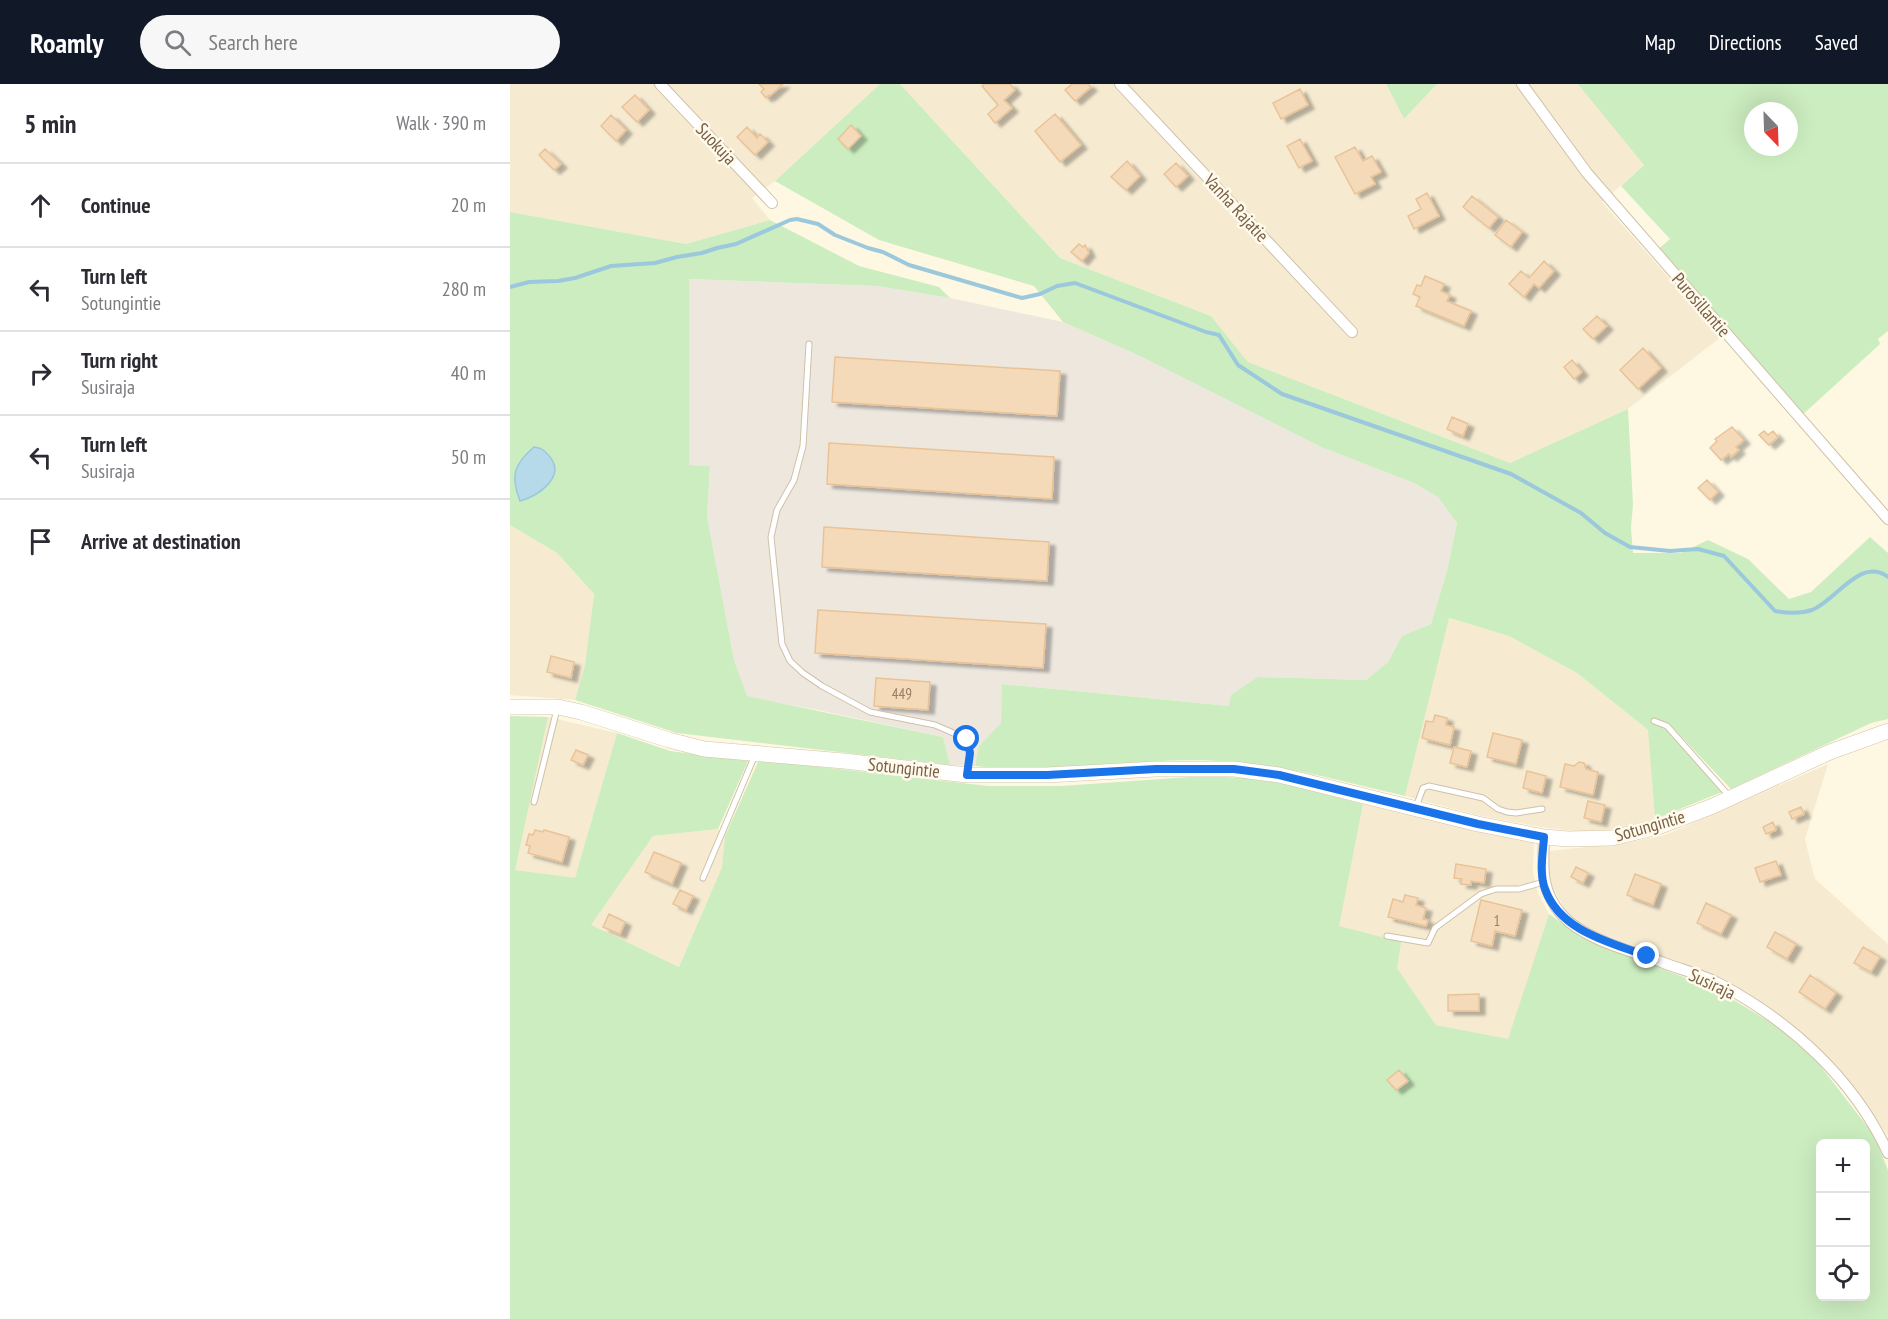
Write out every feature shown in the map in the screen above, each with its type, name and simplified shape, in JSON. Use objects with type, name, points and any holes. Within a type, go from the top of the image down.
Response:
[{"type":"street","name":"Suokuja","points":[[660,84],[772,203]]},
{"type":"street","name":"Vanha Rajatie","points":[[1120,84],[1352,333]]},
{"type":"street","name":"Purosillantie","points":[[1522,84],[1587,173],[1888,519]]},
{"type":"street","name":"Sotungintie","points":[[510,707],[558,707],[704,749],[967,775],[1234,769],[1279,775],[1544,837],[1612,838],[1658,827],[1731,798],[1830,752],[1888,731]]},
{"type":"street","name":"Susiraja","points":[[1544,837],[1544,882],[1548,894],[1562,915],[1584,933],[1719,983],[1782,1024],[1819,1055],[1851,1093],[1878,1132],[1888,1153]]},
{"type":"lane","points":[[809,344],[803,446],[794,480],[777,510],[771,537],[782,644],[790,662],[803,673],[870,712],[935,725],[967,739],[970,753],[967,775]]},
{"type":"lane","points":[[534,802],[558,707]]},
{"type":"lane","points":[[1654,721],[1667,726],[1731,798]]},
{"type":"lane","points":[[703,878],[756,753]]},
{"type":"lane","points":[[1415,808],[1423,788],[1429,786],[1483,798],[1498,809],[1507,812],[1542,809]]},
{"type":"lane","points":[[1387,936],[1428,943],[1434,928],[1481,894],[1496,889],[1519,889],[1544,882]]},
{"type":"shaded area","points":[[510,84],[880,84],[775,181],[752,198],[770,220],[686,244],[510,212]]},
{"type":"shaded area","points":[[900,84],[1386,84],[1404,119],[1437,84],[1735,84],[1602,202],[1721,337],[1628,409],[1510,463],[1248,362],[1211,316],[1060,258]]},
{"type":"shaded area","points":[[688,279],[877,286],[950,298],[1063,322],[1140,356],[1321,447],[1414,483],[1438,497],[1457,523],[1447,571],[1431,624],[1402,636],[1388,662],[1366,680],[1258,677],[1229,706],[1003,684],[1001,723],[979,746],[975,766],[950,765],[943,737],[747,697],[734,660],[707,516],[710,466],[689,465]]},
{"type":"shaded area","points":[[510,525],[557,553],[594,594],[585,665],[575,700],[510,695]]},
{"type":"shaded area","points":[[1448,618],[1509,636],[1577,673],[1649,731],[1655,819],[1615,829],[1581,832],[1477,815],[1405,796]]},
{"type":"shaded area","points":[[548,717],[617,733],[575,879],[514,870]]},
{"type":"shaded area","points":[[1828,764],[1805,839],[1815,879],[1888,944],[1888,1136],[1855,1088],[1821,1050],[1784,1018],[1722,978],[1585,928],[1566,911],[1549,881],[1548,851],[1626,843],[1665,835]]},
{"type":"shaded area","points":[[1363,804],[1534,843],[1533,872],[1538,893],[1549,914],[1508,1040],[1436,1025],[1397,968],[1338,926]]},
{"type":"shaded area","points":[[718,829],[725,836],[722,867],[679,967],[590,925],[653,836]]},
{"type":"green space","points":[[880,84],[900,84],[1060,258],[1211,316],[1248,362],[1510,463],[1628,409],[1633,553],[1681,553],[1708,540],[1748,559],[1789,599],[1811,592],[1870,537],[1888,553],[1888,719],[1871,723],[1731,789],[1675,730],[1667,730],[1722,792],[1655,819],[1648,730],[1577,673],[1509,636],[1449,618],[1405,796],[1300,772],[1235,762],[1170,761],[1040,768],[975,766],[979,746],[1001,723],[1002,684],[1229,706],[1231,695],[1258,677],[1366,680],[1388,662],[1402,636],[1431,624],[1447,571],[1457,523],[1438,497],[1414,483],[1321,447],[1140,356],[1063,322],[1034,286],[879,240],[775,181]]},
{"type":"green space","points":[[1386,84],[1437,84],[1404,119]]},
{"type":"green space","points":[[1578,84],[1888,84],[1888,331],[1878,339],[1880,344],[1800,417],[1655,252],[1670,239],[1621,186],[1644,165]]},
{"type":"green space","points":[[510,212],[686,244],[770,220],[859,266],[939,287],[950,298],[877,286],[689,279],[689,465],[710,466],[707,516],[734,660],[747,696],[943,737],[950,765],[677,733],[575,700],[585,665],[594,594],[557,553],[510,525]]},
{"type":"green space","points":[[510,716],[548,717],[515,870],[575,878],[617,733],[670,751],[748,761],[718,829],[653,836],[591,925],[679,967],[722,867],[725,836],[759,760],[988,786],[1061,786],[1204,776],[1244,778],[1277,782],[1363,804],[1339,926],[1401,942],[1397,968],[1436,1025],[1508,1039],[1549,914],[1580,937],[1717,990],[1775,1025],[1815,1059],[1873,1134],[1888,1170],[1888,1319],[510,1319]]},
{"type":"water","points":[[534,447],[543,450],[550,457],[555,472],[548,485],[542,490],[520,501],[515,484],[516,471],[522,459]]},
{"type":"building","points":[[759,84],[783,84],[766,98],[761,92],[764,89]]},
{"type":"building","points":[[984,84],[1010,84],[1015,90],[1004,100],[1012,108],[995,123],[988,114],[998,105],[982,86]]},
{"type":"building","points":[[1072,84],[1088,84],[1091,87],[1075,101],[1065,90]]},
{"type":"building","points":[[1300,89],[1308,105],[1281,119],[1273,103]]},
{"type":"building","points":[[635,95],[649,110],[637,122],[622,107]]},
{"type":"building","points":[[1055,114],[1081,145],[1060,162],[1035,131]]},
{"type":"building","points":[[611,115],[626,130],[616,141],[601,126]]},
{"type":"building","points":[[851,125],[861,136],[848,149],[838,139]]},
{"type":"building","points":[[747,127],[757,138],[760,134],[768,142],[755,155],[737,137]]},
{"type":"building","points":[[1300,139],[1312,161],[1299,168],[1287,146]]},
{"type":"building","points":[[1355,147],[1363,161],[1372,156],[1381,172],[1371,177],[1375,184],[1355,194],[1335,157]]},
{"type":"building","points":[[545,149],[561,164],[554,170],[539,155]]},
{"type":"building","points":[[1127,161],[1140,176],[1126,190],[1111,177]]},
{"type":"building","points":[[1176,163],[1188,176],[1176,187],[1164,174]]},
{"type":"building","points":[[1427,193],[1439,216],[1414,229],[1408,216],[1421,209],[1416,199]]},
{"type":"building","points":[[1472,196],[1498,217],[1489,228],[1463,207]]},
{"type":"building","points":[[1506,220],[1522,232],[1511,247],[1495,235]]},
{"type":"building","points":[[1079,244],[1083,247],[1085,245],[1089,253],[1082,261],[1071,252]]},
{"type":"building","points":[[1544,261],[1554,271],[1539,288],[1534,284],[1524,297],[1509,284],[1521,271],[1529,278]]},
{"type":"building","points":[[1425,276],[1444,284],[1441,291],[1450,295],[1447,301],[1471,311],[1464,326],[1416,306],[1420,297],[1413,294],[1417,285],[1421,286]]},
{"type":"building","points":[[1597,316],[1607,326],[1593,339],[1583,329]]},
{"type":"building","points":[[1643,348],[1661,368],[1638,389],[1620,370]]},
{"type":"building","points":[[835,357],[1060,371],[1057,416],[832,402]]},
{"type":"building","points":[[1572,360],[1582,372],[1574,379],[1564,367]]},
{"type":"building","points":[[1452,417],[1468,424],[1463,436],[1447,429]]},
{"type":"building","points":[[1732,427],[1744,440],[1736,447],[1739,450],[1731,457],[1729,454],[1721,460],[1710,448],[1717,441],[1715,439]]},
{"type":"building","points":[[1764,431],[1768,435],[1773,431],[1778,437],[1769,445],[1759,435]]},
{"type":"building","points":[[829,443],[1054,457],[1052,499],[827,484]]},
{"type":"building","points":[[1707,480],[1718,492],[1710,500],[1698,488]]},
{"type":"building","points":[[824,527],[1049,542],[1047,581],[822,567]]},
{"type":"building","points":[[818,610],[1046,624],[1043,668],[815,653]]},
{"type":"building","points":[[551,656],[574,662],[571,678],[547,672]]},
{"type":"building","points":[[876,678],[930,682],[928,710],[874,706]]},
{"type":"building","points":[[1435,715],[1447,718],[1446,725],[1454,727],[1450,745],[1422,738],[1426,721],[1433,722]]},
{"type":"building","points":[[1493,733],[1522,740],[1516,764],[1487,757]]},
{"type":"building","points":[[1454,747],[1471,751],[1467,767],[1450,763]]},
{"type":"building","points":[[576,750],[588,755],[583,765],[571,760]]},
{"type":"building","points":[[1579,762],[1584,763],[1586,769],[1598,772],[1593,795],[1560,787],[1565,764],[1574,766]]},
{"type":"building","points":[[1527,771],[1546,776],[1542,793],[1523,788]]},
{"type":"building","points":[[1588,801],[1605,805],[1601,822],[1584,818]]},
{"type":"building","points":[[1801,807],[1804,814],[1792,819],[1789,812]]},
{"type":"building","points":[[1773,822],[1776,830],[1766,834],[1763,827]]},
{"type":"building","points":[[535,830],[543,832],[544,830],[569,837],[562,862],[528,853],[530,846],[526,845],[529,834],[533,835]]},
{"type":"building","points":[[654,852],[681,863],[672,884],[645,872]]},
{"type":"building","points":[[1776,861],[1781,875],[1760,882],[1755,868]]},
{"type":"building","points":[[1456,864],[1486,869],[1484,883],[1471,881],[1471,885],[1461,884],[1462,879],[1454,878]]},
{"type":"building","points":[[1576,867],[1588,873],[1583,883],[1571,877]]},
{"type":"building","points":[[1635,874],[1661,884],[1653,905],[1627,895]]},
{"type":"building","points":[[680,890],[693,896],[686,910],[673,904]]},
{"type":"building","points":[[1405,895],[1418,898],[1416,905],[1426,908],[1423,919],[1428,920],[1426,926],[1388,917],[1393,899],[1403,902]]},
{"type":"building","points":[[1481,900],[1522,910],[1515,936],[1495,931],[1492,946],[1471,941]]},
{"type":"building","points":[[1706,903],[1731,915],[1721,934],[1697,923]]},
{"type":"building","points":[[609,914],[625,922],[620,934],[603,927]]},
{"type":"building","points":[[1775,932],[1796,944],[1787,959],[1767,947]]},
{"type":"building","points":[[1863,947],[1880,957],[1871,972],[1854,963]]},
{"type":"building","points":[[1810,975],[1836,993],[1825,1009],[1799,992]]},
{"type":"building","points":[[1479,994],[1479,1011],[1448,1011],[1448,995]]},
{"type":"building","points":[[1399,1070],[1408,1081],[1396,1090],[1387,1080]]},
{"type":"waterway","points":[[510,287],[529,282],[575,278],[611,266],[655,263],[702,253],[736,244],[797,219],[818,224],[835,235],[883,252],[909,265],[1022,298],[1040,294],[1057,286],[1075,283],[1219,335],[1238,365],[1282,394],[1511,474],[1581,513],[1605,533],[1630,547],[1670,551],[1698,549],[1724,556],[1775,611],[1794,613],[1812,610],[1848,582],[1868,572],[1878,572],[1888,577]]},
{"type":"route","points":[[967,739],[970,753],[967,775],[1234,769],[1279,775],[1478,824],[1544,837],[1545,889],[1562,915],[1584,933],[1647,956]]}]
